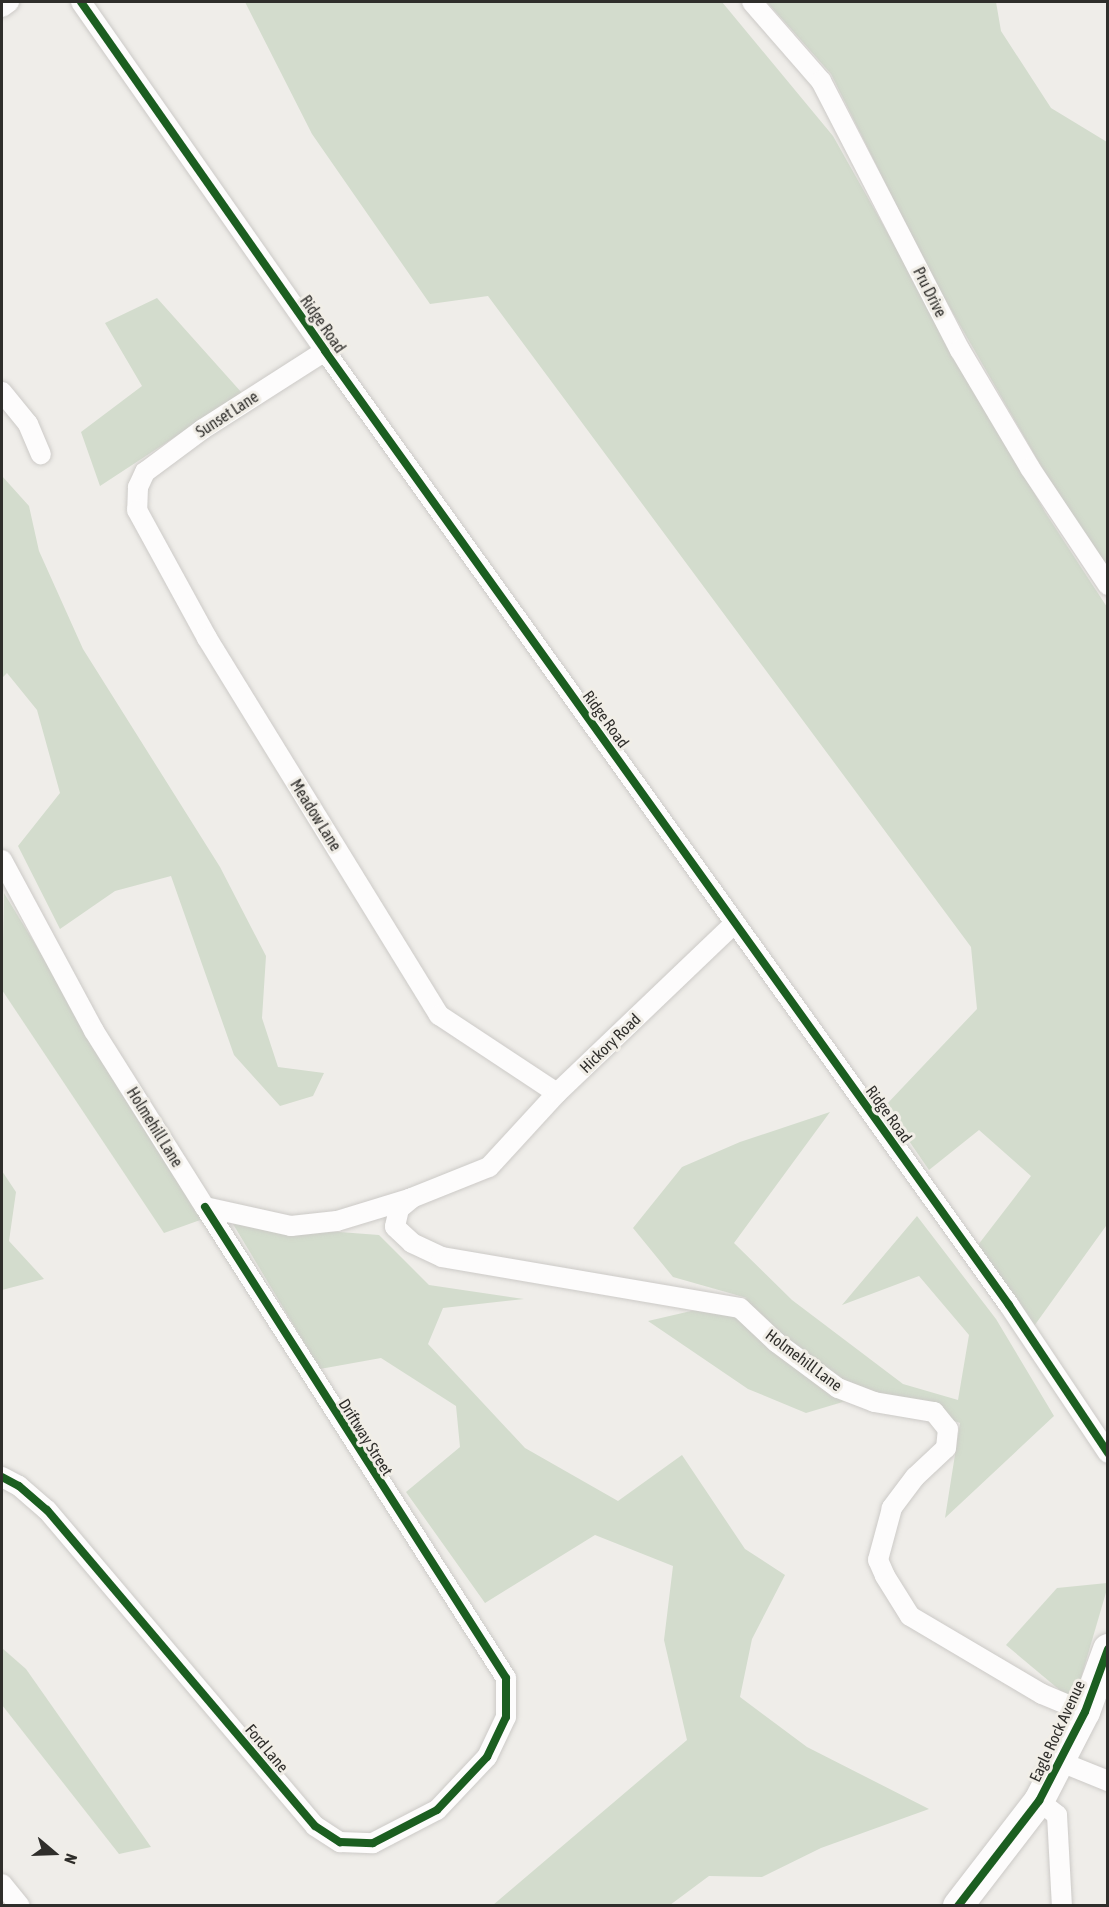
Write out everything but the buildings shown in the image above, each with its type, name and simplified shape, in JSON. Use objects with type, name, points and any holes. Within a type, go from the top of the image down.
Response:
[{"type":"main road","name":"Eagle Rock Avenue","points":[[958,1905],[1039,1801],[1061,1762],[1084,1712],[1107,1649]]},
{"type":"street","points":[[2,7],[9,2]]},
{"type":"street","name":"Ridge Road","points":[[81,2],[325,351],[1009,1305],[1107,1453]]},
{"type":"street","name":"Pru Drive","points":[[752,2],[821,81],[960,350],[1030,468],[1107,585]]},
{"type":"street","name":"Sunset Lane","points":[[138,487],[145,472],[203,429],[325,351]]},
{"type":"street","points":[[2,392],[28,424],[41,454]]},
{"type":"street","name":"Meadow Lane","points":[[138,487],[137,510],[207,638],[439,1015],[557,1093]]},
{"type":"street","name":"Holmehill Lane","points":[[2,860],[94,1031],[206,1208]]},
{"type":"street","name":"Hickory Road","points":[[412,1198],[489,1167],[557,1093],[735,923]]},
{"type":"street","points":[[206,1208],[291,1226],[337,1221],[412,1198]]},
{"type":"street","name":"Holmehill Lane","points":[[412,1198],[399,1209],[395,1227],[412,1244],[442,1257],[740,1308],[776,1342],[838,1388],[874,1402],[934,1413],[948,1429],[946,1448],[915,1477],[892,1508],[878,1560],[885,1576],[910,1616],[1042,1694],[1084,1712]]},
{"type":"street","name":"Driftway Street","points":[[206,1208],[506,1678]]},
{"type":"street","name":"Ford Lane","points":[[2,1477],[19,1486],[47,1510],[315,1826],[340,1842],[373,1843],[437,1810],[487,1757],[506,1717],[506,1678]]},
{"type":"street","points":[[1061,1762],[1107,1781]]},
{"type":"street","points":[[1039,1801],[1057,1815],[1062,1905]]},
{"type":"street","points":[[2,1884],[20,1905]]},
{"type":"green space","points":[[245,2],[722,2],[833,136],[1045,512],[1107,607],[1106,1226],[1024,1340],[968,1258],[1031,1176],[979,1130],[929,1170],[885,1106],[977,1009],[971,947],[488,296],[430,304],[312,134]]},
{"type":"green space","points":[[767,2],[996,2],[1001,31],[1051,108],[1107,142],[1107,566],[1048,478],[930,273],[831,74]]},
{"type":"green space","points":[[157,298],[242,393],[100,486],[81,432],[142,386],[105,323]]},
{"type":"green space","points":[[2,476],[29,506],[39,551],[83,649],[220,867],[266,956],[262,1018],[278,1067],[324,1073],[313,1096],[280,1106],[234,1055],[171,876],[115,891],[60,929],[18,846],[60,793],[37,710],[7,673],[2,678]]},
{"type":"green space","points":[[4,893],[203,1219],[164,1233],[2,990]]},
{"type":"green space","points":[[830,1112],[734,1243],[792,1300],[903,1384],[958,1400],[969,1335],[919,1276],[842,1305],[917,1216],[996,1319],[1054,1416],[945,1518],[960,1423],[876,1392],[806,1413],[748,1389],[648,1321],[747,1298],[673,1277],[633,1228],[682,1167],[740,1142]]},
{"type":"green space","points":[[2,1171],[16,1192],[9,1241],[44,1279],[2,1290]]},
{"type":"green space","points":[[233,1224],[379,1235],[429,1285],[524,1299],[443,1308],[428,1344],[525,1448],[618,1501],[682,1455],[745,1549],[785,1575],[752,1639],[740,1697],[807,1747],[929,1809],[821,1848],[762,1877],[709,1876],[670,1905],[493,1905],[687,1740],[664,1640],[673,1566],[595,1535],[485,1603],[406,1492],[460,1447],[456,1406],[381,1358],[320,1369]]},
{"type":"green space","points":[[1107,1583],[1074,1702],[1006,1645],[1057,1588]]},
{"type":"green space","points":[[2,1648],[26,1669],[151,1847],[119,1854],[2,1705]]},
{"type":"cycle path","points":[[81,2],[325,351],[1009,1305],[1108,1453]]},
{"type":"cycle path","points":[[2,1477],[19,1486],[47,1510],[315,1826],[340,1842],[373,1843],[437,1810],[487,1757],[506,1717],[506,1678],[205,1207]]},
{"type":"cycle path","points":[[958,1906],[1039,1801],[1085,1712],[1108,1649]]}]
